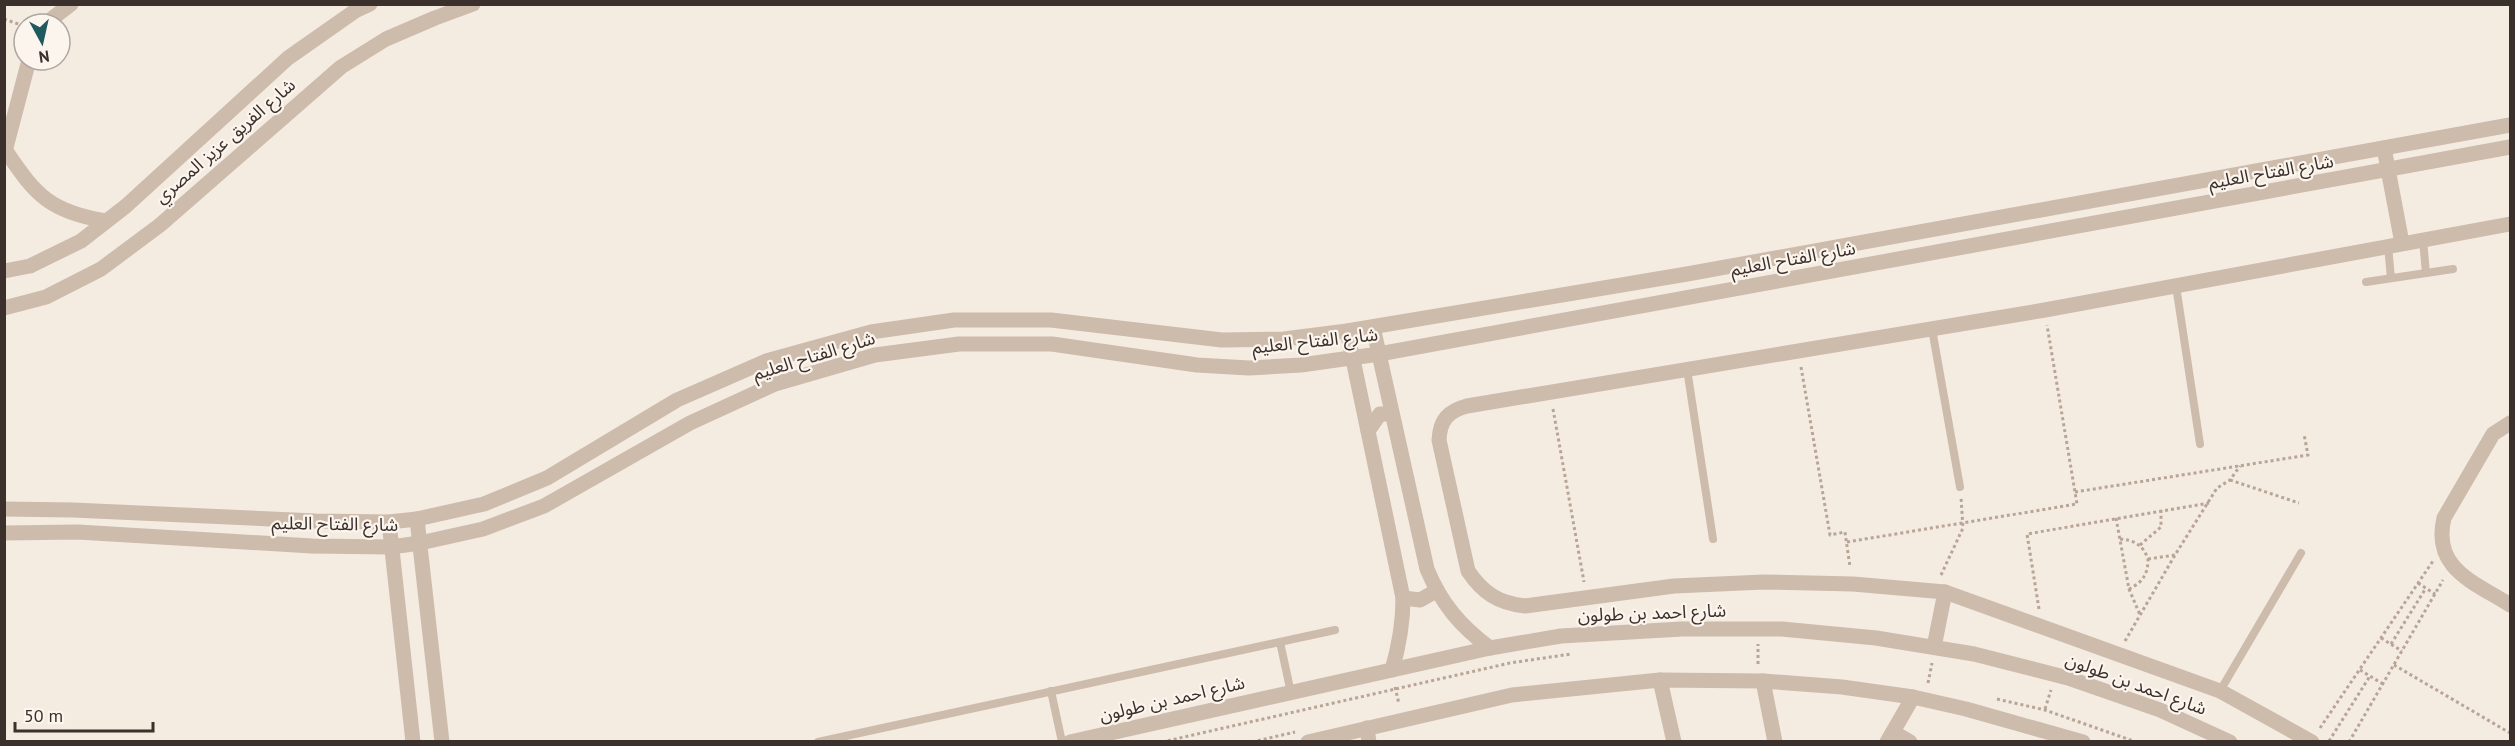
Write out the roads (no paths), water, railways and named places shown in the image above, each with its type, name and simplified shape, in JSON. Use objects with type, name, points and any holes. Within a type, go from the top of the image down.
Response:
[{"type":"street","name":"شارع الفريق عزيز المصري","points":[[4,271],[30,266],[81,241],[126,206],[288,57],[355,10],[370,4]]},
{"type":"street","name":"شارع الفريق عزيز المصري","points":[[4,308],[46,297],[100,269],[160,225],[341,67],[386,39],[473,4]]},
{"type":"street","points":[[26,72],[5,153],[46,202],[81,217],[106,221]]},
{"type":"street","name":"شارع الفتاح العليم","points":[[4,509],[316,521],[389,522],[417,519],[484,504],[547,478],[677,400],[766,361],[871,332],[954,320],[1051,320],[1222,340],[1284,339],[1373,327],[1688,274],[2511,125]]},
{"type":"street","name":"شارع الفتاح العليم","points":[[4,533],[78,532],[312,546],[391,547],[420,543],[483,529],[544,506],[690,423],[776,384],[875,355],[959,344],[1053,344],[1197,365],[1239,367],[1301,365],[1379,354],[2511,147]]},
{"type":"street","points":[[2384,148],[2395,245]]},
{"type":"street","points":[[2312,741],[2220,692],[2042,626],[1939,591],[1853,584],[1764,582],[1674,586],[1525,606],[1507,604],[1491,597],[1468,571],[1439,440],[1440,427],[1445,416],[1455,409],[2045,310],[2511,224]]},
{"type":"street","points":[[1373,327],[1427,569],[1436,591],[1450,614],[1490,648]]},
{"type":"street","points":[[1347,331],[1403,598],[1402,631],[1392,670]]},
{"type":"street","points":[[871,332],[875,355]]},
{"type":"street","points":[[1368,431],[1380,414],[1392,414]]},
{"type":"street","points":[[2511,423],[2493,435],[2444,518],[2440,532],[2442,548],[2458,572],[2511,605]]},
{"type":"street","points":[[417,519],[442,741]]},
{"type":"street","points":[[389,522],[413,741]]},
{"type":"street","points":[[1403,598],[1420,600],[1436,591]]},
{"type":"street","points":[[1934,647],[1939,591]]},
{"type":"street","name":"شارع احمد بن طولون","points":[[1070,741],[1106,738],[1490,648],[1561,636],[1682,628],[1759,629],[1876,638],[1974,654],[2056,675],[2160,710],[2230,741]]},
{"type":"street","points":[[1660,680],[1674,741]]},
{"type":"street","points":[[1308,741],[1368,735],[1403,720],[1512,695],[1660,680],[1760,681],[1842,687],[1919,698],[2083,741]]},
{"type":"street","points":[[1760,681],[1775,741]]},
{"type":"street","points":[[1910,741],[1890,736],[1919,698]]},
{"type":"lane","points":[[2423,240],[2426,273]]},
{"type":"lane","points":[[2391,278],[2395,245]]},
{"type":"lane","points":[[2366,282],[2453,269]]},
{"type":"lane","points":[[2176,286],[2200,444]]},
{"type":"lane","points":[[1932,329],[1960,487]]},
{"type":"lane","points":[[1687,369],[1713,539]]},
{"type":"lane","points":[[2220,692],[2301,553]]},
{"type":"lane","points":[[818,741],[1335,630]]},
{"type":"lane","points":[[1280,642],[1291,693]]},
{"type":"lane","points":[[1051,691],[1062,741]]},
{"type":"lane","points":[[862,732],[864,741]]}]
